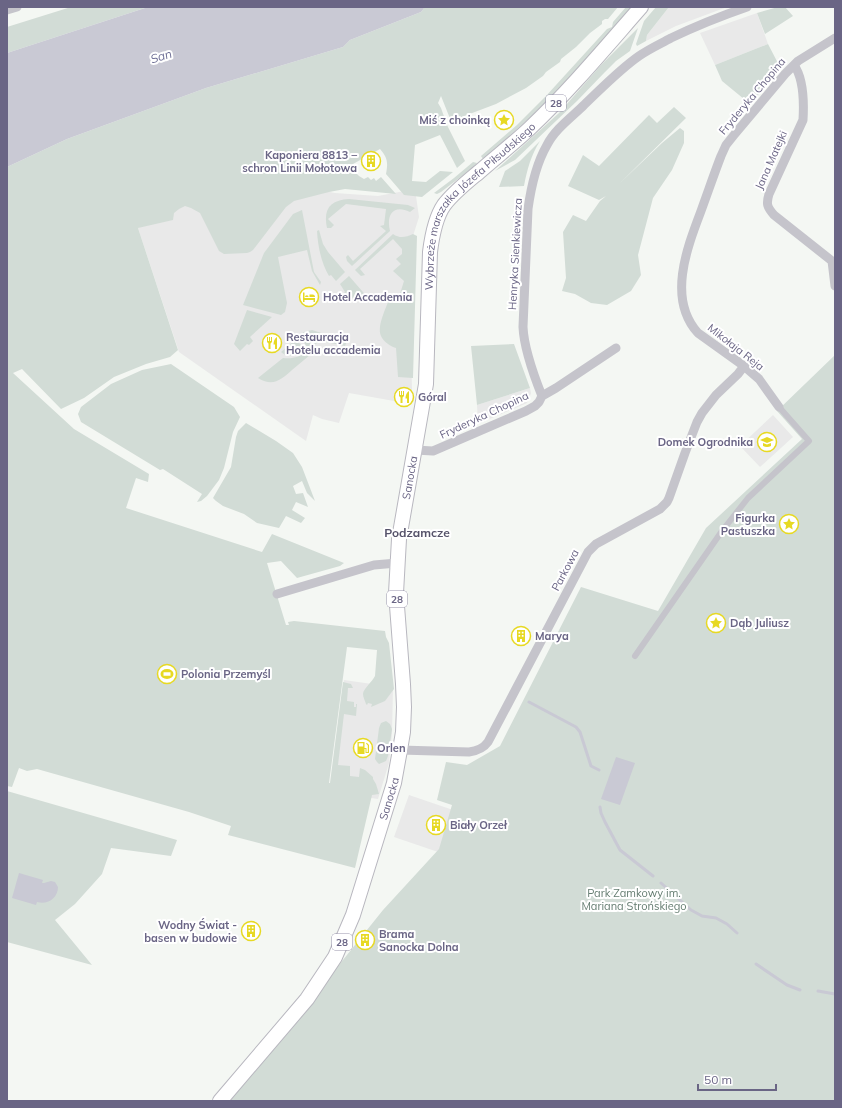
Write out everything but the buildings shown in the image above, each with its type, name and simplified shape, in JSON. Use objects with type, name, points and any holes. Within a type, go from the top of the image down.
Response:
[{"type":"main road","name":"Wybrzeże marszałka Józefa Piłsudskiego","points":[[415,450],[426,384],[430,252],[432,234],[443,207],[460,188],[529,129],[549,109],[641,7]]},
{"type":"main road","name":"Sanocka","points":[[220,1101],[307,999],[335,958],[361,892],[388,804],[396,772],[403,732],[403,684],[396,593],[398,539],[415,450]]},
{"type":"street","points":[[7,10],[17,7]]},
{"type":"street","name":"Henryka Sienkiewicza","points":[[542,396],[523,340],[523,327],[528,209],[530,194],[539,160],[547,144],[561,127],[627,64],[641,54],[682,33],[747,7]]},
{"type":"street","name":"Fryderyka Chopina","points":[[682,280],[690,240],[726,145],[769,92],[794,65],[805,56],[835,38]]},
{"type":"street","name":"Jana Matejki","points":[[794,65],[800,78],[803,103],[803,120],[766,201],[768,208],[774,215],[834,260]]},
{"type":"street","points":[[834,260],[835,286]]},
{"type":"street","name":"Mikołaja Reja","points":[[682,280],[683,303],[686,313],[694,328],[698,333],[744,366],[759,379],[779,408]]},
{"type":"street","name":"Fryderyka Chopina","points":[[415,450],[434,451],[526,411],[535,406],[542,396],[616,348]]},
{"type":"street","name":"Parkowa","points":[[400,750],[474,752],[484,747],[588,552],[596,544],[660,509],[666,502],[669,498],[684,453],[702,412],[744,366]]},
{"type":"street","points":[[636,656],[722,531],[748,498],[809,441],[779,408]]},
{"type":"street","points":[[277,594],[374,565],[397,563]]},
{"type":"shaded area","points":[[669,7],[727,7],[676,26],[646,41],[647,35]]},
{"type":"shaded area","points":[[757,13],[768,44],[715,65],[700,33]]},
{"type":"shaded area","name":"Hotel Accademia","points":[[265,180],[335,193],[378,196],[415,189],[419,217],[413,236],[411,404],[349,393],[339,423],[313,415],[306,441],[179,352],[138,228],[156,212]]},
{"type":"shaded area","points":[[530,388],[531,393],[527,403],[478,424],[477,405]]},
{"type":"shaded area","name":"Domek Ogrodnika","points":[[773,415],[793,437],[760,467],[740,446]]},
{"type":"shaded area","name":"Orlen","points":[[344,680],[393,687],[392,734],[389,763],[378,799],[330,792]]},
{"type":"shaded area","points":[[409,795],[453,810],[441,853],[394,837]]},
{"type":"green space","points":[[71,7],[148,7],[7,53],[7,27]]},
{"type":"green space","points":[[425,7],[618,7],[608,19],[602,21],[602,24],[543,76],[526,88],[496,104],[451,121],[441,96],[438,103],[465,161],[457,168],[440,135],[415,145],[412,181],[426,182],[440,171],[453,172],[422,197],[404,195],[386,174],[387,161],[385,155],[380,149],[353,164],[351,168],[364,179],[368,177],[371,180],[374,178],[376,181],[381,177],[396,194],[345,189],[294,201],[286,207],[253,250],[247,253],[224,254],[219,251],[200,213],[185,206],[174,213],[173,220],[138,228],[178,350],[170,357],[146,364],[114,377],[84,398],[61,409],[22,369],[13,373],[74,429],[149,474],[148,482],[136,478],[126,508],[262,552],[272,534],[344,563],[340,566],[297,578],[281,561],[267,563],[286,625],[289,625],[288,622],[294,621],[385,631],[389,643],[394,689],[385,701],[371,707],[372,704],[366,704],[363,694],[364,690],[375,676],[377,650],[347,647],[329,783],[343,682],[351,684],[353,688],[348,688],[347,701],[354,702],[354,707],[356,707],[357,704],[356,716],[344,714],[338,765],[350,766],[350,776],[359,777],[360,768],[365,770],[373,777],[379,794],[372,795],[355,868],[228,835],[231,826],[189,812],[37,769],[27,771],[19,768],[12,787],[7,786],[7,167],[67,139],[206,88],[343,47],[350,40],[421,12]]},
{"type":"green space","points":[[626,7],[632,7],[568,80],[541,108],[483,159],[481,156],[517,125],[546,96],[607,29],[612,27],[613,22]]},
{"type":"green space","points":[[656,7],[669,7],[647,35],[646,41],[637,46],[636,44],[644,21]]},
{"type":"green space","points":[[778,7],[785,7],[793,16],[765,34],[757,13]]},
{"type":"green space","points":[[638,28],[630,51],[616,61],[577,101],[515,160],[495,171],[559,113],[601,65]]},
{"type":"green space","points":[[768,44],[781,69],[750,104],[722,81],[715,65]]},
{"type":"green space","points":[[674,107],[686,118],[619,184],[680,128],[684,131],[684,143],[672,170],[653,198],[638,255],[641,275],[631,291],[607,305],[591,303],[575,294],[562,291],[566,278],[563,232],[573,215],[586,221],[600,201],[606,196],[599,200],[568,186],[583,155],[599,166],[649,115],[657,123]]},
{"type":"green space","points":[[540,141],[534,152],[526,174],[524,186],[499,187],[505,171],[520,161]]},
{"type":"green space","points":[[473,162],[477,163],[475,166],[441,192],[437,194],[434,193],[454,178]]},
{"type":"green space","points":[[349,199],[408,205],[415,208],[410,212],[399,209],[392,212],[389,220],[390,231],[352,266],[347,261],[346,257],[348,255],[353,261],[386,231],[380,226],[384,225],[386,209],[346,204],[328,219],[334,225],[331,228],[327,228],[326,216],[329,207],[337,201]]},
{"type":"green space","points":[[302,210],[314,272],[321,282],[320,285],[312,271],[307,250],[278,257],[287,303],[285,312],[281,315],[243,305],[264,253],[293,214]]},
{"type":"green space","points":[[319,230],[323,244],[345,272],[336,281],[331,275],[329,276],[322,260],[317,237],[317,231]]},
{"type":"green space","points":[[393,234],[401,237],[413,234],[417,236],[413,378],[398,377],[396,348],[385,342],[380,331],[381,321],[391,294],[399,297],[404,281],[393,271],[401,264],[396,259],[402,254],[402,249],[393,239],[360,269],[365,275],[361,276],[355,270]]},
{"type":"green space","points":[[349,276],[369,299],[367,302],[355,299],[344,293],[345,292],[340,284]]},
{"type":"green space","points":[[247,310],[272,317],[250,337],[253,341],[249,345],[247,344],[240,351],[234,344]]},
{"type":"green space","points":[[312,330],[347,341],[345,346],[321,341],[308,348],[299,336],[304,332]]},
{"type":"green space","points":[[296,339],[305,350],[296,355],[290,356],[281,352]]},
{"type":"green space","points":[[514,344],[530,388],[477,405],[471,346]]},
{"type":"green space","points":[[307,352],[310,355],[284,377],[272,382],[263,381],[258,378],[283,358],[296,357]]},
{"type":"green space","name":"Park Zamkowy im. Mariana Strońskiego","points":[[835,355],[835,1101],[230,1101],[383,910],[439,849],[452,805],[437,800],[446,762],[467,765],[500,746],[581,587],[658,611],[706,528],[802,439],[777,411]]},
{"type":"green space","points":[[171,364],[234,407],[240,417],[233,432],[224,468],[219,480],[207,496],[201,501],[197,502],[202,494],[163,469],[160,470],[81,422],[78,414],[81,407],[111,384],[142,370]]},
{"type":"green space","points":[[246,423],[293,453],[302,467],[315,501],[307,493],[302,481],[293,486],[296,494],[303,493],[308,507],[296,502],[292,510],[305,518],[301,523],[286,516],[279,528],[257,523],[244,514],[223,506],[213,498],[231,467],[238,431]]},
{"type":"green space","points":[[386,721],[390,724],[392,729],[388,756],[386,761],[379,764],[375,759],[379,728],[381,723]]},
{"type":"green space","points":[[7,791],[177,840],[171,856],[111,848],[102,874],[75,904],[55,920],[92,965],[7,942]]},
{"type":"water","name":"San","points":[[148,7],[425,7],[421,12],[350,40],[343,47],[206,88],[67,139],[7,167],[7,53]]},
{"type":"water","points":[[616,757],[635,763],[620,805],[601,799]]},
{"type":"water","points":[[19,873],[43,880],[42,883],[51,881],[55,882],[58,887],[58,891],[52,900],[41,903],[37,902],[36,905],[12,898]]},
{"type":"waterway","points":[[529,702],[576,727],[580,732],[591,766],[599,770]]},
{"type":"waterway","points":[[600,807],[605,822],[620,850],[653,876]]},
{"type":"waterway","points":[[661,883],[691,910],[702,916],[716,918],[727,924],[737,933]]},
{"type":"waterway","points":[[756,964],[787,985],[800,990]]},
{"type":"waterway","points":[[818,991],[835,994]]},
{"type":"place","name":"Miś z choinką","points":[[504,120]]},
{"type":"place","name":"Kaponiera 8813 – schron Linii Mołotowa","points":[[371,161]]},
{"type":"place","name":"Hotel Accademia","points":[[309,297]]},
{"type":"place","name":"Restauracja Hotelu accademia","points":[[272,343]]},
{"type":"place","name":"Góral","points":[[404,397]]},
{"type":"place","name":"Domek Ogrodnika","points":[[767,442]]},
{"type":"place","name":"Figurka Pastuszka","points":[[789,524]]},
{"type":"place","name":"Dąb Juliusz","points":[[716,623]]},
{"type":"place","name":"Marya","points":[[521,636]]},
{"type":"place","name":"Polonia Przemyśl","points":[[167,674]]},
{"type":"place","name":"Orlen","points":[[363,748]]},
{"type":"place","name":"Biały Orzeł","points":[[436,825]]},
{"type":"place","name":"Wodny Świat - basen w budowie","points":[[251,931]]},
{"type":"place","name":"Brama Sanocka Dolna","points":[[365,940]]},
{"type":"district","name":"Podzamcze","points":[[417,532]]}]
